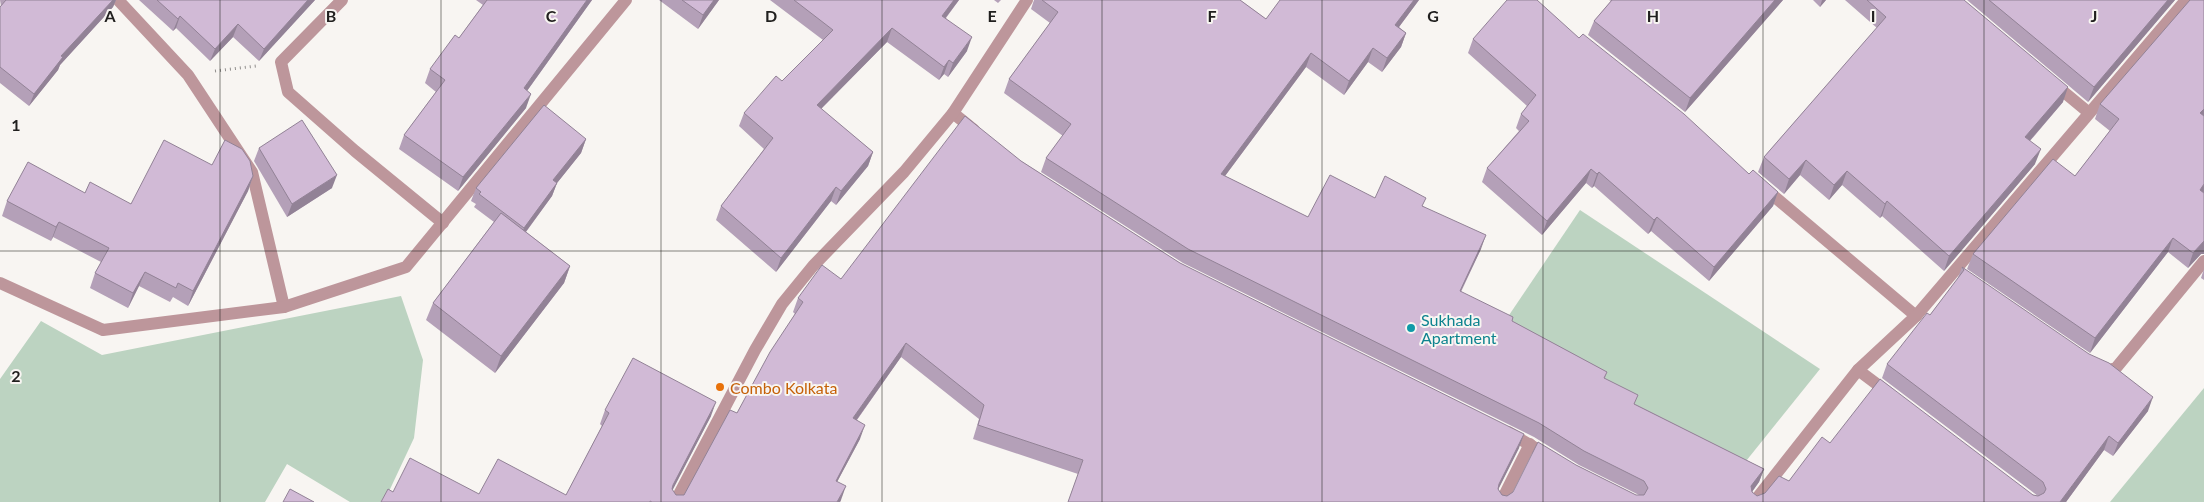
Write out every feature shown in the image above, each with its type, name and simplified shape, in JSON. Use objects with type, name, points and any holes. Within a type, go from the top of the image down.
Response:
[{"type":"street","points":[[118,0],[188,75],[252,172],[284,307]]},
{"type":"street","points":[[342,0],[281,62],[288,92],[355,151],[443,223]]},
{"type":"street","points":[[0,282],[103,330],[284,307],[406,267],[626,0]]},
{"type":"street","points":[[675,502],[755,350],[782,304],[812,266],[904,172],[953,113],[1027,0]]},
{"type":"street","points":[[1754,502],[1858,370],[1959,273],[2088,112],[2186,0]]},
{"type":"street","points":[[2043,74],[2088,112]]},
{"type":"street","points":[[953,113],[983,137]]},
{"type":"street","points":[[1756,181],[1916,316]]},
{"type":"street","points":[[2088,361],[2109,370],[2116,368],[2204,261]]},
{"type":"street","points":[[1858,370],[1898,400]]},
{"type":"street","points":[[1496,427],[1530,444],[1560,463]]},
{"type":"street","points":[[1501,502],[1530,444]]},
{"type":"path","points":[[188,75],[281,62]]},
{"type":"green space","points":[[1580,210],[1820,369],[1730,481],[1499,330]]},
{"type":"green space","points":[[401,296],[423,360],[414,438],[384,502],[350,502],[287,464],[265,502],[0,502],[0,379],[41,321],[102,355]]},
{"type":"green space","points":[[2204,388],[2204,502],[2110,502]]},
{"type":"building","points":[[6,0],[113,0],[61,56],[63,57],[34,94],[0,67],[0,7]]},
{"type":"building","points":[[157,0],[308,0],[264,49],[238,24],[215,49],[180,16],[178,19]]},
{"type":"building","points":[[487,0],[587,0],[524,88],[531,94],[463,177],[404,135],[445,80],[430,69],[455,35],[459,38]]},
{"type":"building","points":[[682,0],[714,0],[703,15]]},
{"type":"building","points":[[794,0],[954,0],[942,16],[972,37],[953,63],[949,60],[944,67],[892,28],[817,105],[873,152],[841,191],[836,187],[781,258],[721,206],[773,138],[744,113],[776,76],[782,81],[833,30]]},
{"type":"building","points":[[1042,0],[1240,0],[1266,19],[1280,0],[1414,0],[1395,25],[1406,33],[1387,58],[1373,48],[1349,81],[1311,53],[1221,174],[1308,217],[1330,175],[1375,198],[1385,176],[1426,198],[1422,206],[1486,235],[1460,291],[1513,317],[1512,321],[1607,372],[1604,378],[1638,395],[1634,404],[1764,469],[1751,486],[1752,492],[1757,496],[1765,493],[1779,476],[1789,481],[1822,437],[1830,443],[1880,379],[2033,495],[2038,496],[2044,493],[2046,489],[2043,482],[1887,364],[1927,313],[1930,315],[1964,270],[1962,267],[2089,354],[2109,363],[2153,397],[2118,443],[2109,436],[2060,502],[1068,502],[1083,460],[978,425],[984,405],[906,343],[853,418],[865,425],[836,481],[846,486],[837,502],[381,502],[388,489],[393,492],[410,458],[479,494],[498,459],[566,495],[609,413],[605,410],[633,358],[716,402],[673,485],[672,489],[676,495],[684,495],[730,410],[737,413],[770,352],[803,302],[798,298],[822,265],[841,279],[965,116],[1021,161],[1180,263],[1524,434],[1499,484],[1498,489],[1502,495],[1507,496],[1513,492],[1538,442],[1576,465],[1636,495],[1644,495],[1648,488],[1644,481],[1584,451],[1539,423],[1188,249],[1046,158],[1071,124],[1009,79],[1058,12]]},
{"type":"building","points":[[1507,0],[1537,0],[1579,38],[1583,34],[1684,114],[1749,174],[1753,170],[1778,192],[1714,267],[1657,217],[1654,220],[1599,172],[1597,174],[1591,169],[1547,221],[1487,168],[1529,121],[1521,114],[1536,95],[1473,39]]},
{"type":"building","points":[[1612,0],[1775,0],[1690,98],[1594,21]]},
{"type":"building","points":[[1867,0],[1964,0],[2068,87],[2025,137],[2041,149],[1949,256],[1887,201],[1885,204],[1847,171],[1834,185],[1806,160],[1789,179],[1764,157],[1886,17]]},
{"type":"building","points":[[1989,0],[2168,0],[2094,87]]},
{"type":"building","points":[[2190,0],[2204,0],[2204,109],[2200,113],[2204,116],[2204,184],[2200,190],[2204,193],[2204,241],[2193,253],[2173,238],[2095,338],[1973,254],[2053,159],[2075,176],[2119,119],[2100,104]]},
{"type":"building","points":[[544,105],[586,139],[553,180],[557,183],[524,228],[479,194],[481,192],[476,188]]},
{"type":"building","points":[[302,120],[337,175],[292,204],[259,148]]},
{"type":"building","points":[[164,140],[212,165],[225,140],[242,149],[250,161],[253,176],[193,291],[178,283],[176,288],[145,272],[133,293],[95,273],[109,248],[59,222],[56,227],[7,201],[28,162],[85,193],[90,182],[131,204]]},
{"type":"building","points":[[501,213],[570,266],[501,356],[433,303]]},
{"type":"building","points":[[290,489],[314,502],[283,502]]},
{"type":"place","name":"Sukhada Apartment","points":[[1411,328]]},
{"type":"place","name":"Combo Kolkata","points":[[720,387]]}]
